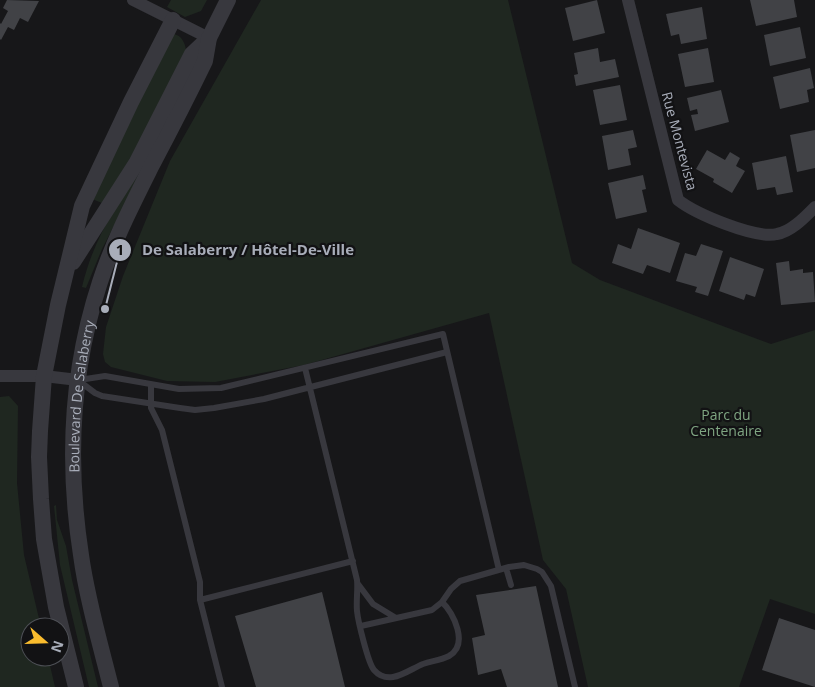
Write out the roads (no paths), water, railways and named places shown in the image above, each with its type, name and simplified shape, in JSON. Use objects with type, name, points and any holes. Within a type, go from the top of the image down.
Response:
[{"type":"street","points":[[133,0],[208,38]]},
{"type":"street","name":"Boulevard De Salaberry","points":[[66,274],[137,162],[192,54],[208,38],[228,0]]},
{"type":"street","name":"Rue Montevista","points":[[628,0],[678,200],[688,208],[752,234],[777,234],[799,222],[815,207]]},
{"type":"street","name":"Boulevard De Salaberry","points":[[76,687],[56,607],[43,533],[40,431],[44,376],[52,331],[81,210],[87,193],[173,20]]},
{"type":"street","name":"Boulevard De Salaberry","points":[[111,687],[88,595],[78,537],[73,447],[82,351],[105,269],[130,209],[205,61],[208,38]]},
{"type":"street","points":[[0,376],[44,376],[78,380]]},
{"type":"lane","points":[[78,380],[105,376],[178,389],[221,388],[443,334],[499,570]]},
{"type":"lane","points":[[78,380],[102,396],[188,409],[209,409],[258,400],[447,352]]},
{"type":"lane","points":[[306,368],[358,583],[357,612],[373,668],[385,676],[400,676],[425,663],[449,656],[455,651],[458,640],[455,620],[450,610],[442,602]]},
{"type":"lane","points":[[151,384],[151,404],[162,430],[200,582],[200,600],[222,687]]},
{"type":"lane","points":[[200,600],[353,561]]},
{"type":"lane","points":[[361,626],[426,612],[438,607],[455,584],[460,581],[506,568],[524,565],[531,566],[542,572],[554,595],[575,687]]},
{"type":"lane","points":[[506,568],[511,585]]},
{"type":"lane","points":[[358,583],[372,604],[397,618]]},
{"type":"place","name":"De Salaberry / Hôtel-De-Ville","points":[[105,309]]},
{"type":"park label","name":"Parc du Centenaire","points":[[726,422]]}]
